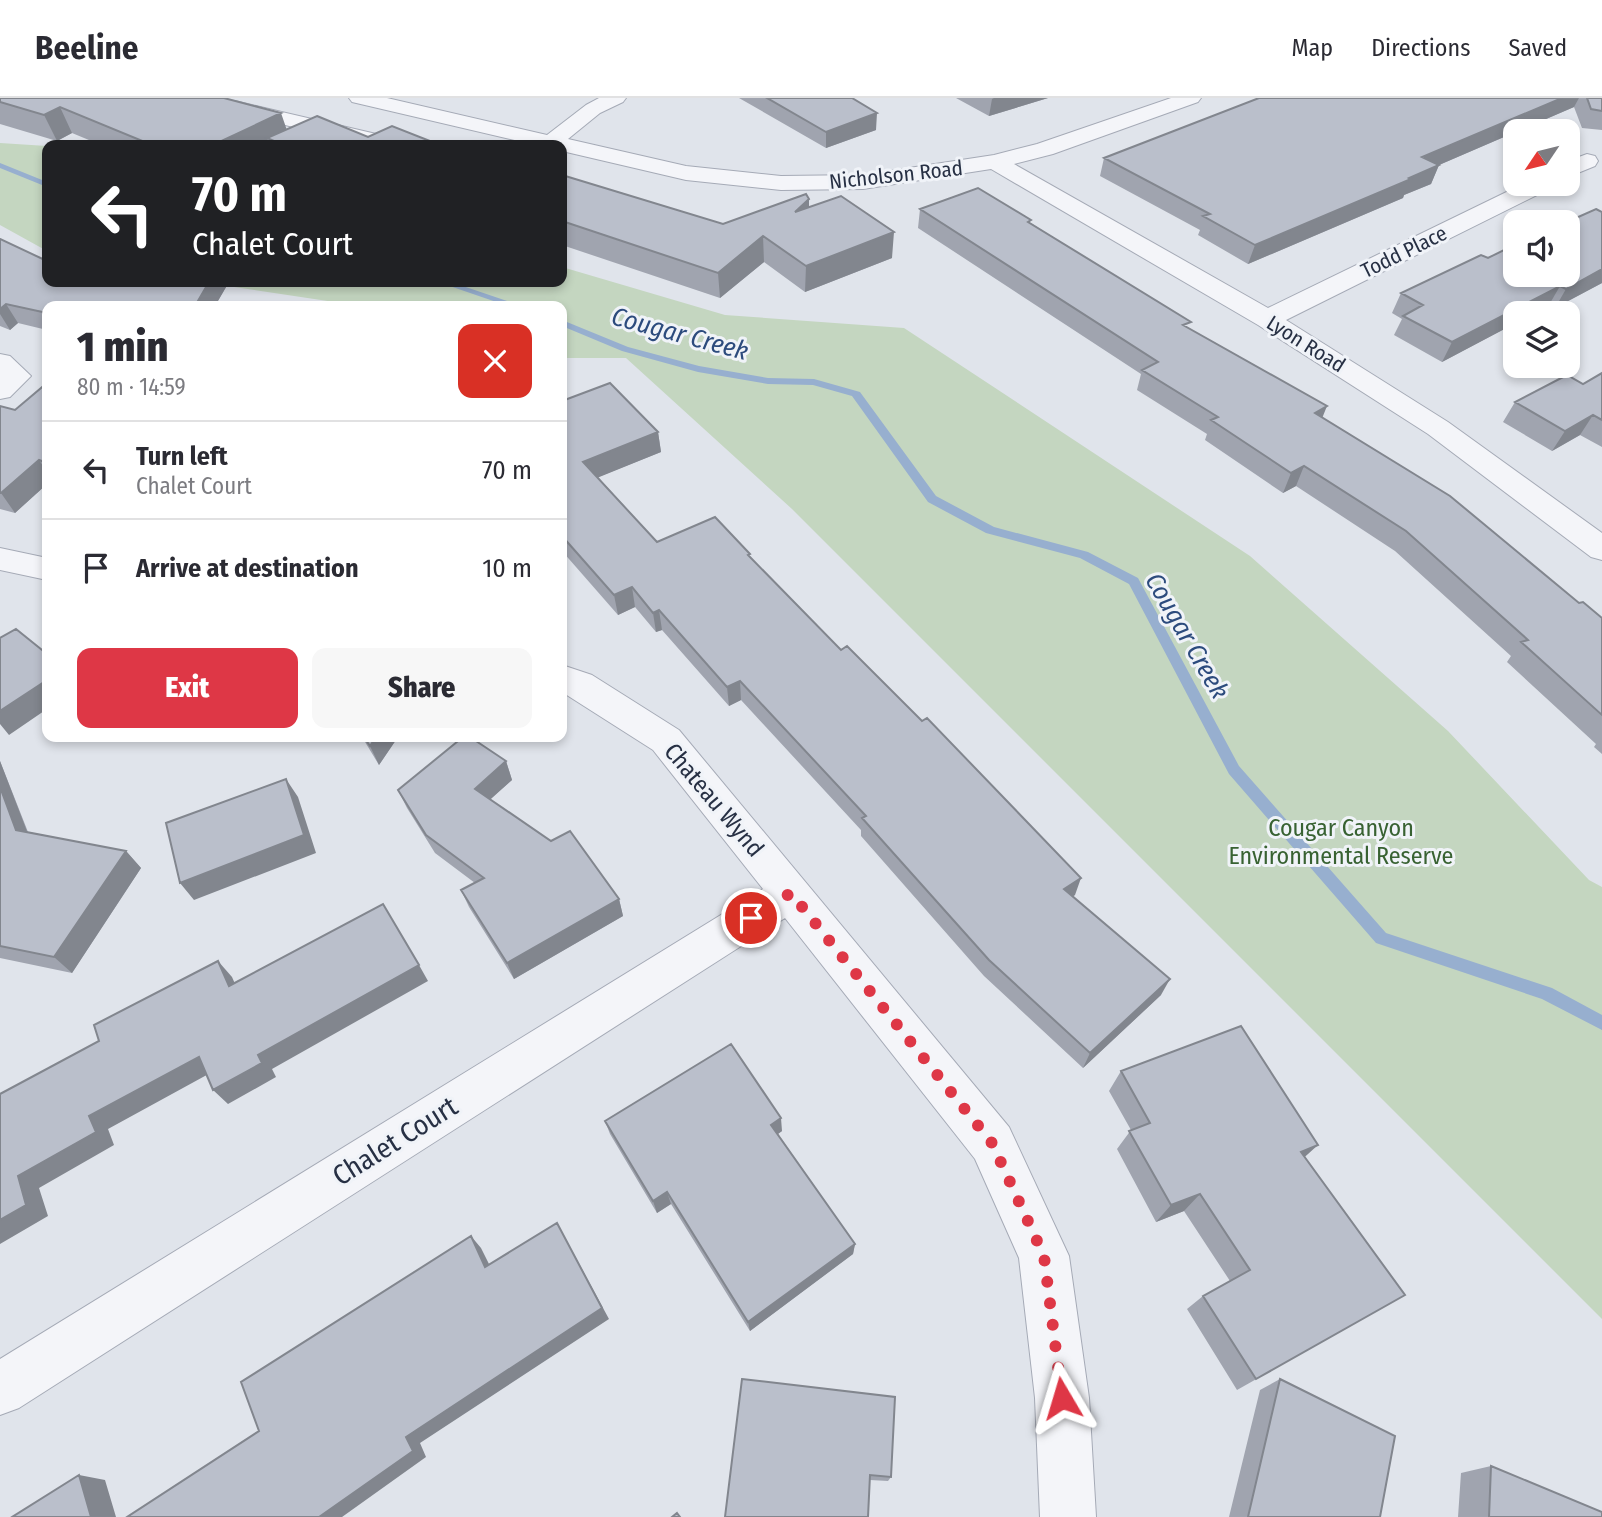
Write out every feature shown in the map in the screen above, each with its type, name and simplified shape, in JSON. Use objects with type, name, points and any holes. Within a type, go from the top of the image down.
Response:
[{"type":"street","points":[[177,98],[244,103],[376,140]]},
{"type":"street","name":"Nicholson Road","points":[[359,98],[533,140]]},
{"type":"street","points":[[555,140],[593,109],[616,98]]},
{"type":"street","name":"Nicholson Road","points":[[567,148],[686,173],[781,183],[863,182],[995,162],[1045,149],[1191,98]]},
{"type":"street","name":"Lyon Road","points":[[995,162],[1267,319],[1438,428],[1597,540]]},
{"type":"street","name":"Todd Place","points":[[1267,319],[1517,196]]},
{"type":"street","points":[[0,559],[42,568]]},
{"type":"street","name":"Chateau Wynd","points":[[567,680],[579,684],[666,740],[992,1143],[1044,1256],[1062,1398],[1068,1517]]},
{"type":"street","name":"Chalet Court","points":[[0,1389],[791,893]]},
{"type":"green space","points":[[0,143],[42,146],[42,248],[0,225]]},
{"type":"green space","name":"Cougar Canyon Environmental Reserve","points":[[567,268],[725,315],[904,328],[1250,556],[1448,731],[1589,880],[1602,887],[1602,1319],[792,509],[626,358],[567,358],[567,301],[328,301],[234,287],[567,287]]},
{"type":"building","points":[[0,98],[224,98],[281,113],[224,140],[140,140],[60,107],[44,115],[0,102]]},
{"type":"building","points":[[767,98],[852,98],[877,113],[826,132]]},
{"type":"building","points":[[1259,98],[1562,98],[1512,119],[1503,119],[1503,123],[1422,157],[1439,165],[1409,178],[1411,179],[1255,245],[1203,216],[1210,214],[1104,158]]},
{"type":"building","points":[[1587,98],[1602,98],[1602,111],[1591,109]]},
{"type":"building","points":[[317,116],[368,137],[392,126],[427,140],[272,140],[267,138]]},
{"type":"building","points":[[567,177],[723,224],[806,194],[809,199],[795,212],[841,196],[894,232],[806,266],[763,236],[718,273],[567,223]]},
{"type":"building","points":[[978,188],[1031,220],[1028,222],[1191,322],[1183,325],[1327,406],[1315,413],[1450,496],[1579,603],[1583,602],[1602,618],[1602,715],[1521,642],[1528,640],[1406,531],[1304,466],[1291,473],[1211,420],[1218,417],[1142,370],[1158,362],[920,209]]},
{"type":"building","points":[[1596,209],[1602,212],[1602,269],[1580,281],[1580,216]]},
{"type":"building","points":[[0,239],[42,259],[42,287],[206,287],[198,301],[42,301],[42,312],[6,304],[0,309]]},
{"type":"building","points":[[1503,250],[1503,287],[1558,287],[1531,301],[1503,301],[1503,316],[1452,342],[1403,316],[1423,305],[1401,293],[1481,255],[1488,258]]},
{"type":"building","points":[[1602,373],[1602,420],[1593,415],[1565,431],[1515,402],[1561,378],[1572,378],[1583,384]]},
{"type":"building","points":[[610,383],[658,432],[583,462],[657,542],[715,517],[750,554],[748,555],[841,650],[847,646],[922,721],[927,718],[1081,878],[1064,889],[1170,979],[1090,1053],[989,960],[862,818],[866,816],[740,681],[727,687],[659,610],[653,613],[632,587],[614,595],[567,542],[567,399]]},
{"type":"building","points":[[42,387],[42,461],[39,460],[0,493],[0,406],[15,410]]},
{"type":"building","points":[[16,629],[42,650],[42,683],[0,711],[0,638]]},
{"type":"building","points":[[457,742],[478,742],[506,761],[475,789],[551,841],[570,831],[619,899],[507,963],[461,890],[484,878],[426,835],[398,790]]},
{"type":"building","points":[[286,779],[304,835],[180,883],[166,823]]},
{"type":"building","points":[[0,787],[16,830],[126,851],[54,957],[0,946]]},
{"type":"building","points":[[383,904],[419,965],[258,1055],[262,1063],[213,1090],[199,1057],[89,1116],[96,1132],[18,1176],[26,1205],[0,1220],[0,1094],[99,1041],[94,1025],[218,961],[229,986]]},
{"type":"building","points":[[1241,1026],[1318,1145],[1301,1152],[1405,1295],[1256,1379],[1203,1296],[1250,1270],[1200,1194],[1171,1205],[1129,1131],[1150,1123],[1121,1071]]},
{"type":"building","points":[[731,1044],[781,1118],[771,1125],[855,1244],[748,1322],[667,1192],[653,1201],[605,1121]]},
{"type":"building","points":[[557,1223],[602,1308],[406,1437],[413,1451],[319,1517],[127,1517],[259,1431],[241,1382],[471,1236],[485,1267]]},
{"type":"building","points":[[742,1379],[895,1397],[891,1477],[870,1475],[868,1517],[725,1517]]},
{"type":"building","points":[[1280,1379],[1395,1436],[1380,1517],[1248,1517]]},
{"type":"building","points":[[1491,1466],[1602,1512],[1602,1517],[1489,1517]]},
{"type":"building","points":[[79,1475],[91,1517],[12,1517]]},
{"type":"waterway","name":"Cougar Creek","points":[[0,165],[42,183]]},
{"type":"waterway","name":"Cougar Creek","points":[[458,287],[501,301]]},
{"type":"waterway","name":"Cougar Creek","points":[[567,325],[625,349],[698,369],[768,381],[814,382],[856,394],[932,499],[990,530],[1084,555],[1134,581],[1234,770],[1381,938],[1546,993],[1602,1023]]},
{"type":"route","points":[[751,918],[791,893],[992,1143],[1044,1256],[1062,1398]]}]
